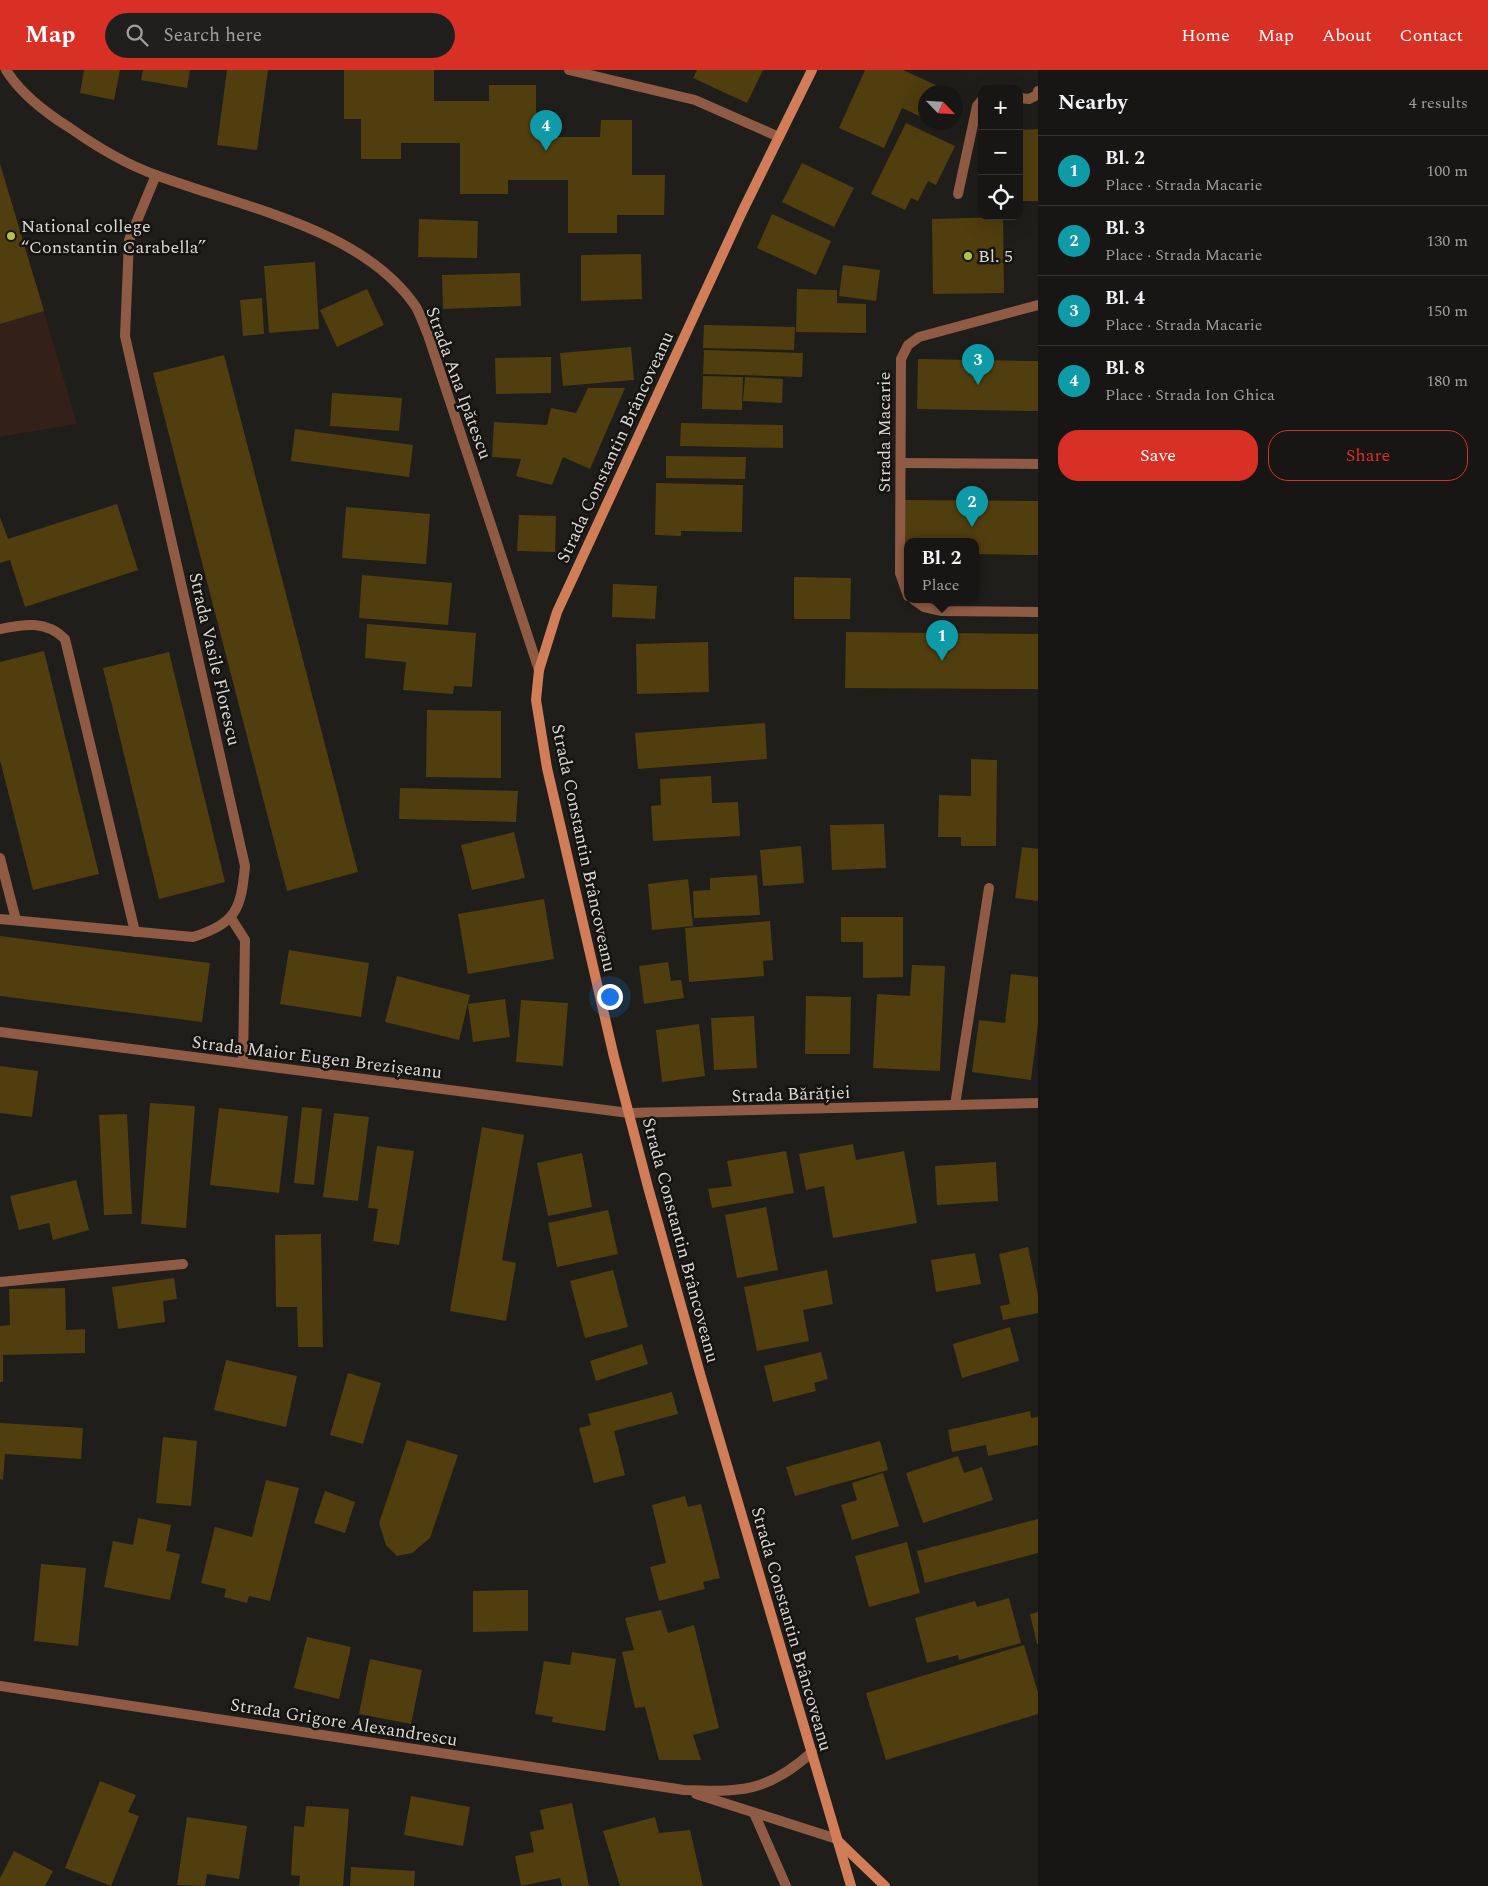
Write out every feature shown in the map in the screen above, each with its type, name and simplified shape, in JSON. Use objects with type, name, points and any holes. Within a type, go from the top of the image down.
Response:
[{"type":"main road","name":"Strada Constantin Brâncoveanu","points":[[812,70],[742,212],[557,612],[539,670],[536,700],[547,768],[629,1113],[698,1367],[851,1886]]},
{"type":"main road","points":[[837,1839],[886,1886]]},
{"type":"street","name":"Strada Ana Ipătescu","points":[[6,70],[13,82],[48,114],[108,154],[156,175],[310,228],[357,253],[393,280],[416,308],[428,335],[539,670]]},
{"type":"street","points":[[569,70],[695,100],[779,137]]},
{"type":"street","points":[[1023,98],[1029,99],[1037,95],[1038,91]]},
{"type":"street","points":[[958,194],[978,105]]},
{"type":"street","name":"Strada Vasile Florescu","points":[[156,175],[129,240],[125,336],[245,866],[242,894],[231,918]]},
{"type":"street","name":"Strada Macarie","points":[[904,584],[900,573],[901,358],[908,345],[919,337],[1038,305]]},
{"type":"street","points":[[901,463],[1038,464]]},
{"type":"street","points":[[918,603],[924,608],[942,611],[1038,612]]},
{"type":"street","points":[[0,629],[28,623],[46,627],[57,632],[65,639],[135,932]]},
{"type":"street","points":[[0,858],[16,920]]},
{"type":"street","points":[[954,1105],[988,888]]},
{"type":"street","points":[[0,919],[193,937],[215,930],[231,918],[245,940],[243,1063]]},
{"type":"street","name":"Strada Maior Eugen Brezișeanu","points":[[0,1032],[629,1113]]},
{"type":"street","name":"Strada Bărăției","points":[[629,1113],[1038,1103]]},
{"type":"street","points":[[0,1282],[183,1264]]},
{"type":"street","name":"Strada Grigore Alexandrescu","points":[[0,1686],[684,1790],[734,1792],[765,1784],[787,1772],[812,1752]]},
{"type":"street","name":"Strada Grigore Alexandrescu","points":[[684,1790],[837,1839]]},
{"type":"street","points":[[754,1813],[786,1886]]},
{"type":"shaded area","name":"National college “Constantin Carabella”","points":[[0,162],[77,424],[0,437]]},
{"type":"building","points":[[84,70],[120,70],[114,100],[80,93]]},
{"type":"building","points":[[143,70],[190,70],[187,88],[141,80]]},
{"type":"building","points":[[227,70],[268,70],[257,150],[217,145]]},
{"type":"building","points":[[344,70],[434,70],[434,101],[489,101],[489,85],[536,85],[536,137],[600,137],[601,120],[632,120],[632,175],[665,175],[664,215],[617,215],[617,233],[568,233],[568,180],[508,180],[508,194],[460,194],[460,143],[401,143],[401,159],[361,159],[361,119],[344,119]]},
{"type":"building","points":[[697,70],[763,70],[747,103],[693,78]]},
{"type":"building","points":[[865,70],[903,70],[936,85],[918,85],[918,115],[902,108],[884,148],[839,128]]},
{"type":"building","points":[[906,123],[955,146],[936,185],[928,181],[918,201],[911,198],[905,210],[871,194]]},
{"type":"building","points":[[1038,129],[1038,201],[1023,201],[1023,130]]},
{"type":"building","points":[[802,163],[854,188],[834,227],[782,202]]},
{"type":"building","points":[[0,164],[44,311],[0,324]]},
{"type":"building","points":[[772,214],[831,241],[816,275],[757,248]]},
{"type":"building","name":"Bl. 5","points":[[978,218],[978,220],[1003,220],[1004,293],[933,294],[932,219]]},
{"type":"building","points":[[419,219],[478,221],[477,258],[418,257]]},
{"type":"building","points":[[641,254],[642,299],[581,301],[581,255]]},
{"type":"building","points":[[315,262],[319,329],[269,333],[264,266]]},
{"type":"building","points":[[843,265],[880,270],[876,301],[839,296]]},
{"type":"building","points":[[520,273],[521,306],[443,309],[442,275]]},
{"type":"building","points":[[367,289],[384,325],[337,347],[320,310]]},
{"type":"building","points":[[797,289],[837,290],[837,303],[866,304],[866,333],[796,332]]},
{"type":"building","points":[[262,298],[264,334],[243,336],[240,300]]},
{"type":"building","points":[[704,325],[795,327],[794,350],[703,348]]},
{"type":"building","points":[[631,347],[634,380],[563,386],[560,353]]},
{"type":"building","points":[[704,350],[803,353],[802,377],[703,374]]},
{"type":"building","points":[[224,355],[358,872],[287,891],[153,373]]},
{"type":"building","points":[[551,357],[551,393],[496,394],[495,358]]},
{"type":"building","points":[[918,359],[1038,361],[1038,411],[917,409]]},
{"type":"building","points":[[703,376],[743,377],[742,410],[702,409]]},
{"type":"building","points":[[745,377],[783,379],[782,403],[743,401]]},
{"type":"building","points":[[588,388],[625,388],[590,469],[563,457],[552,485],[516,476],[521,459],[492,457],[494,422],[547,425],[551,408],[576,413]]},
{"type":"building","points":[[332,393],[402,398],[399,431],[330,426]]},
{"type":"building","points":[[681,423],[783,425],[783,448],[680,446]]},
{"type":"building","points":[[295,429],[413,445],[409,477],[291,461]]},
{"type":"building","points":[[666,456],[746,457],[745,479],[666,478]]},
{"type":"building","points":[[656,483],[743,485],[742,532],[681,531],[681,536],[655,535]]},
{"type":"building","points":[[905,500],[1038,501],[1038,555],[979,554],[979,538],[905,538]]},
{"type":"building","points":[[117,504],[138,570],[25,607],[10,560],[0,563],[0,517],[8,539]]},
{"type":"building","points":[[346,507],[430,514],[426,564],[342,558]]},
{"type":"building","points":[[519,515],[556,516],[555,552],[517,551]]},
{"type":"building","points":[[362,575],[452,583],[448,625],[359,618]]},
{"type":"building","points":[[794,577],[851,578],[850,619],[794,619]]},
{"type":"building","points":[[613,584],[657,586],[655,619],[612,617]]},
{"type":"building","points":[[367,624],[476,633],[472,687],[454,686],[453,694],[403,690],[406,662],[365,658]]},
{"type":"building","points":[[846,632],[1038,634],[1038,689],[845,688]]},
{"type":"building","points":[[708,642],[709,692],[637,694],[636,644]]},
{"type":"building","points":[[44,651],[99,874],[33,890],[0,760],[0,662]]},
{"type":"building","points":[[169,652],[225,882],[159,899],[103,668]]},
{"type":"building","points":[[427,710],[501,711],[501,778],[426,777]]},
{"type":"building","points":[[765,723],[767,759],[638,769],[635,733]]},
{"type":"building","points":[[971,759],[997,760],[996,846],[961,846],[961,837],[938,837],[939,795],[971,796]]},
{"type":"building","points":[[711,776],[712,803],[738,802],[740,836],[653,841],[651,806],[661,805],[660,779]]},
{"type":"building","points":[[400,788],[518,791],[516,822],[399,819]]},
{"type":"building","points":[[884,824],[886,868],[832,870],[830,825]]},
{"type":"building","points":[[514,832],[525,878],[472,890],[461,845]]},
{"type":"building","points":[[801,846],[804,883],[763,886],[760,850]]},
{"type":"building","points":[[1022,847],[1038,849],[1038,901],[1015,898]]},
{"type":"building","points":[[757,875],[760,915],[694,918],[693,891],[710,890],[710,878]]},
{"type":"building","points":[[688,879],[693,926],[652,930],[648,884]]},
{"type":"building","points":[[544,899],[554,959],[468,974],[458,914]]},
{"type":"building","points":[[841,917],[903,917],[903,977],[863,978],[863,942],[841,942]]},
{"type":"building","points":[[770,921],[773,960],[763,961],[764,976],[689,982],[685,928]]},
{"type":"building","points":[[0,936],[210,963],[202,1022],[0,996]]},
{"type":"building","points":[[289,950],[369,963],[361,1017],[280,1004]]},
{"type":"building","points":[[668,962],[671,981],[681,980],[684,998],[644,1004],[639,966]]},
{"type":"building","points":[[912,965],[945,966],[940,1071],[873,1068],[877,994],[910,996]]},
{"type":"building","points":[[1011,974],[1038,977],[1038,1024],[1031,1080],[972,1072],[979,1020],[1005,1023]]},
{"type":"building","points":[[397,976],[470,995],[459,1040],[385,1022]]},
{"type":"building","points":[[806,996],[851,997],[850,1054],[805,1054]]},
{"type":"building","points":[[505,999],[510,1037],[473,1042],[468,1004]]},
{"type":"building","points":[[521,1000],[568,1003],[563,1066],[516,1062]]},
{"type":"building","points":[[754,1016],[757,1068],[714,1070],[711,1018]]},
{"type":"building","points":[[699,1024],[705,1076],[662,1082],[656,1030]]},
{"type":"building","points":[[0,1066],[38,1071],[32,1117],[0,1113]]},
{"type":"building","points":[[150,1103],[195,1106],[186,1228],[141,1224]]},
{"type":"building","points":[[302,1107],[322,1109],[314,1185],[294,1183]]},
{"type":"building","points":[[219,1108],[288,1116],[279,1193],[210,1185]]},
{"type":"building","points":[[334,1113],[369,1117],[358,1201],[323,1197]]},
{"type":"building","points":[[127,1114],[132,1214],[104,1215],[99,1115]]},
{"type":"building","points":[[482,1127],[524,1135],[502,1260],[516,1263],[506,1321],[450,1311]]},
{"type":"building","points":[[853,1144],[856,1160],[904,1151],[917,1223],[833,1238],[824,1186],[806,1190],[799,1154]]},
{"type":"building","points":[[377,1146],[414,1151],[399,1245],[373,1241],[378,1209],[368,1208]]},
{"type":"building","points":[[786,1151],[794,1193],[712,1208],[708,1189],[732,1186],[727,1161]]},
{"type":"building","points":[[582,1153],[592,1207],[548,1216],[537,1163]]},
{"type":"building","points":[[996,1162],[998,1201],[937,1205],[935,1166]]},
{"type":"building","points":[[76,1180],[89,1230],[53,1240],[49,1223],[19,1230],[10,1196]]},
{"type":"building","points":[[766,1207],[778,1270],[737,1278],[725,1215]]},
{"type":"building","points":[[608,1210],[618,1254],[557,1267],[548,1223]]},
{"type":"building","points":[[321,1234],[323,1347],[298,1347],[297,1307],[276,1307],[275,1235]]},
{"type":"building","points":[[1028,1247],[1038,1295],[1038,1313],[1003,1320],[1000,1306],[1010,1304],[999,1254]]},
{"type":"building","points":[[975,1253],[981,1284],[936,1292],[931,1260]]},
{"type":"building","points":[[613,1270],[628,1327],[585,1338],[570,1281]]},
{"type":"building","points":[[827,1270],[833,1304],[803,1310],[809,1341],[757,1351],[744,1287]]},
{"type":"building","points":[[174,1278],[177,1299],[163,1301],[165,1322],[118,1329],[112,1287]]},
{"type":"building","points":[[65,1288],[66,1330],[85,1329],[85,1353],[3,1355],[3,1382],[0,1382],[0,1326],[10,1325],[9,1289]]},
{"type":"building","points":[[1010,1327],[1019,1361],[962,1378],[953,1344]]},
{"type":"building","points":[[642,1344],[648,1364],[596,1381],[590,1361]]},
{"type":"building","points":[[821,1352],[828,1379],[814,1383],[816,1391],[773,1402],[764,1366]]},
{"type":"building","points":[[226,1360],[297,1376],[286,1427],[214,1410]]},
{"type":"building","points":[[348,1373],[381,1383],[363,1444],[330,1435]]},
{"type":"building","points":[[672,1392],[678,1414],[614,1431],[625,1475],[594,1483],[579,1428],[591,1425],[588,1414]]},
{"type":"building","points":[[1030,1411],[1031,1418],[1038,1417],[1038,1445],[988,1456],[986,1445],[952,1452],[948,1430]]},
{"type":"building","points":[[0,1423],[83,1428],[81,1459],[5,1454],[3,1480],[0,1479]]},
{"type":"building","points":[[163,1437],[197,1441],[191,1506],[156,1503]]},
{"type":"building","points":[[407,1440],[458,1455],[430,1538],[412,1553],[397,1556],[386,1545],[379,1523]]},
{"type":"building","points":[[880,1441],[888,1470],[795,1496],[786,1467]]},
{"type":"building","points":[[958,1456],[964,1473],[982,1467],[993,1500],[923,1523],[906,1473]]},
{"type":"building","points":[[883,1473],[899,1526],[852,1540],[841,1505],[857,1500],[852,1483]]},
{"type":"building","points":[[266,1480],[299,1488],[270,1601],[249,1596],[247,1603],[224,1597],[226,1589],[201,1583],[215,1527],[252,1537]]},
{"type":"building","points":[[325,1491],[355,1502],[345,1533],[314,1523]]},
{"type":"building","points":[[685,1496],[688,1507],[701,1504],[720,1578],[703,1582],[705,1589],[659,1601],[650,1567],[666,1563],[652,1505]]},
{"type":"building","points":[[138,1518],[171,1525],[166,1551],[180,1554],[170,1600],[104,1587],[113,1541],[133,1545]]},
{"type":"building","points":[[1038,1519],[1038,1553],[925,1583],[917,1551]]},
{"type":"building","points":[[907,1542],[920,1593],[869,1607],[855,1556]]},
{"type":"building","points":[[41,1564],[86,1568],[78,1646],[34,1641]]},
{"type":"building","points":[[528,1590],[528,1631],[473,1632],[473,1591]]},
{"type":"building","points":[[1009,1598],[1021,1643],[959,1660],[958,1655],[927,1663],[915,1618],[975,1601],[977,1607]]},
{"type":"building","points":[[661,1610],[668,1633],[694,1625],[719,1728],[693,1735],[701,1760],[659,1760],[645,1707],[635,1708],[622,1652],[634,1650],[625,1618]]},
{"type":"building","points":[[1038,1612],[1038,1644],[1037,1644],[1030,1614]]},
{"type":"building","points":[[307,1637],[351,1647],[339,1699],[294,1688]]},
{"type":"building","points":[[1024,1645],[1038,1693],[1038,1714],[886,1760],[866,1693]]},
{"type":"building","points":[[572,1652],[616,1659],[605,1731],[552,1722],[553,1717],[535,1714],[544,1661],[570,1665]]},
{"type":"building","points":[[370,1659],[422,1670],[411,1724],[359,1714]]},
{"type":"building","points":[[100,1781],[136,1795],[128,1812],[139,1816],[111,1886],[65,1868]]},
{"type":"building","points":[[411,1796],[470,1807],[463,1846],[404,1835]]},
{"type":"building","points":[[572,1803],[589,1886],[562,1886],[560,1878],[521,1886],[515,1856],[534,1852],[530,1832],[544,1829],[540,1810]]},
{"type":"building","points":[[306,1806],[349,1809],[343,1886],[299,1886],[300,1876],[291,1875],[294,1826],[304,1827]]},
{"type":"building","points":[[187,1817],[247,1826],[239,1879],[207,1874],[205,1886],[177,1885]]},
{"type":"building","points":[[655,1817],[659,1833],[690,1830],[703,1886],[620,1886],[603,1831]]},
{"type":"building","points":[[14,1851],[53,1871],[45,1886],[0,1886],[0,1878]]},
{"type":"building","points":[[351,1867],[415,1871],[414,1886],[350,1886]]},
{"type":"place","name":"Bl. 8","points":[[546,151]]},
{"type":"place","name":"National college “Constantin Carabella”","points":[[11,236]]},
{"type":"place","name":"Bl. 5","points":[[968,256]]},
{"type":"place","name":"Bl. 4","points":[[978,385]]},
{"type":"place","name":"Bl. 3","points":[[972,527]]},
{"type":"place","name":"Bl. 2","points":[[942,661]]}]
